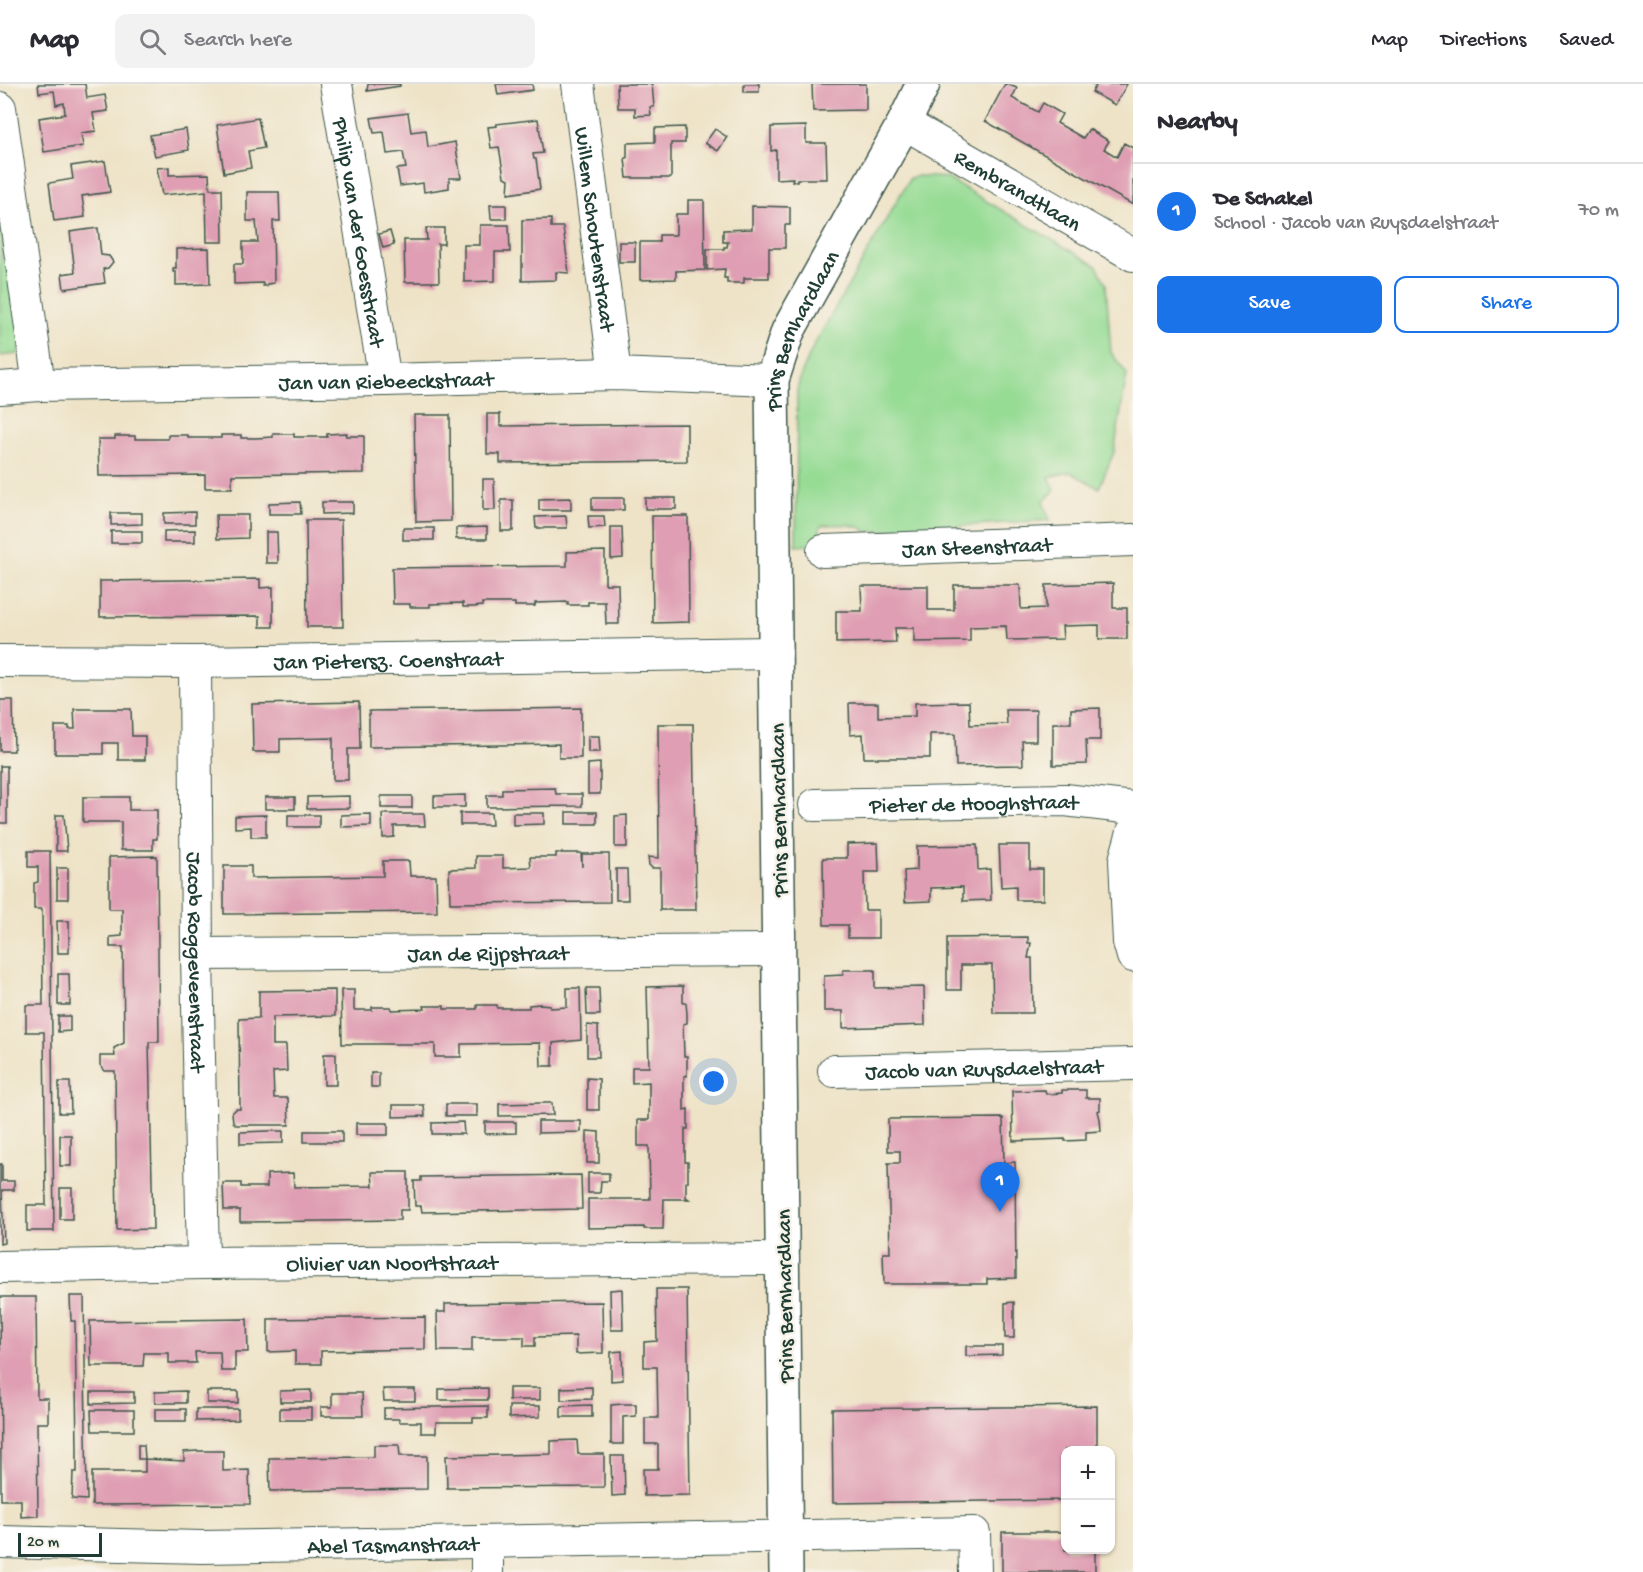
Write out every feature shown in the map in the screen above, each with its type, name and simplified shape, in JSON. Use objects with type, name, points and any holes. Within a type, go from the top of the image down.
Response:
[{"type":"street","name":"Philip van der Goesstraat","points":[[336,84],[385,380]]},
{"type":"street","name":"Willem Schoutenstraat","points":[[578,84],[615,374]]},
{"type":"street","name":"Prins Bernhardlaan","points":[[786,1572],[772,380],[788,331],[904,123],[923,84]]},
{"type":"street","points":[[0,108],[39,385]]},
{"type":"street","name":"Rembrandtlaan","points":[[904,123],[1133,255]]},
{"type":"street","name":"Jan van Riebeeckstraat","points":[[0,388],[39,385],[615,374],[772,380]]},
{"type":"street","name":"Jan Steenstraat","points":[[823,551],[1133,540]]},
{"type":"street","name":"Jan Pietersz. Coenstraat","points":[[0,661],[195,662],[776,653]]},
{"type":"street","name":"Jacob Roggeveenstraat","points":[[195,662],[197,954],[203,1263]]},
{"type":"street","name":"Pieter de Hooghstraat","points":[[815,805],[1065,800],[1133,808]]},
{"type":"street","points":[[1133,832],[1125,860],[1129,942],[1133,956]]},
{"type":"street","name":"Jan de Rijpstraat","points":[[197,954],[779,950]]},
{"type":"street","name":"Jacob van Ruysdaelstraat","points":[[834,1071],[1133,1064]]},
{"type":"street","name":"Olivier van Noortstraat","points":[[0,1267],[203,1263],[783,1259]]},
{"type":"street","name":"Abel Tasmanstraat","points":[[0,1542],[202,1559],[487,1557],[786,1535],[974,1533],[975,1572]]},
{"type":"green space","points":[[0,141],[27,323],[18,354],[0,356]]},
{"type":"green space","points":[[918,176],[947,178],[1097,266],[1106,284],[1111,353],[1127,374],[1114,452],[1099,488],[1070,472],[1049,477],[1055,490],[1043,502],[1050,520],[867,532],[852,525],[823,525],[820,527],[820,544],[796,546],[797,390],[801,375],[813,347],[910,178]]},
{"type":"building","points":[[38,84],[85,84],[87,98],[105,95],[108,111],[93,113],[96,131],[81,133],[83,146],[44,152],[39,118],[65,114],[64,103],[56,105],[54,91],[39,93]]},
{"type":"building","points":[[368,84],[400,84],[400,86],[367,91]]},
{"type":"building","points":[[496,84],[532,84],[533,90],[498,95]]},
{"type":"building","points":[[617,84],[652,84],[654,107],[650,107],[651,115],[635,116],[635,108],[618,108]]},
{"type":"building","points":[[744,84],[759,84],[759,92],[744,92]]},
{"type":"building","points":[[812,84],[866,84],[866,110],[813,111]]},
{"type":"building","points":[[1005,84],[1017,88],[1012,98],[1038,112],[1043,103],[1062,114],[1057,123],[1083,138],[1089,129],[1109,141],[1104,149],[1117,157],[1124,143],[1133,148],[1133,205],[985,121]]},
{"type":"building","points":[[1092,84],[1127,84],[1115,105],[1092,92],[1096,86]]},
{"type":"building","points":[[408,113],[411,132],[426,130],[428,147],[455,142],[461,178],[449,178],[449,188],[424,192],[423,183],[400,186],[397,169],[406,168],[403,152],[387,154],[384,132],[374,133],[371,118]]},
{"type":"building","points":[[258,118],[264,148],[248,151],[251,168],[224,173],[217,125]]},
{"type":"building","points":[[538,119],[543,153],[533,154],[536,159],[540,189],[508,194],[509,179],[504,177],[499,147],[491,148],[488,127]]},
{"type":"building","points":[[806,126],[806,143],[826,143],[827,179],[792,181],[793,178],[776,179],[776,150],[771,151],[771,127]]},
{"type":"building","points":[[685,127],[685,143],[671,143],[671,178],[627,178],[625,158],[627,158],[627,143],[655,142],[655,128]]},
{"type":"building","points":[[186,129],[189,150],[155,156],[150,135]]},
{"type":"building","points":[[715,129],[727,137],[718,151],[705,143]]},
{"type":"building","points":[[105,161],[110,192],[82,196],[85,217],[54,221],[49,183],[73,179],[71,166]]},
{"type":"building","points":[[169,167],[169,175],[209,174],[210,189],[222,189],[223,242],[207,242],[206,191],[162,195],[157,168]]},
{"type":"building","points":[[247,192],[279,192],[280,221],[273,221],[274,283],[267,284],[267,286],[263,286],[263,283],[234,284],[234,264],[243,264],[243,242],[258,242],[256,221],[247,221]]},
{"type":"building","points":[[688,200],[704,200],[705,270],[676,271],[676,279],[640,280],[640,242],[659,242],[659,235],[676,235],[676,214],[688,214]]},
{"type":"building","points":[[490,205],[506,205],[506,219],[491,219]]},
{"type":"building","points":[[752,206],[790,207],[790,225],[785,225],[785,248],[769,248],[769,278],[744,278],[744,283],[727,283],[727,278],[724,278],[725,269],[707,270],[707,249],[727,247],[728,242],[723,242],[723,230],[752,229]]},
{"type":"building","points":[[551,219],[551,227],[563,227],[569,273],[556,272],[556,280],[522,281],[522,220]]},
{"type":"building","points":[[480,225],[509,225],[510,252],[495,252],[495,281],[464,282],[464,245],[480,245]]},
{"type":"building","points":[[98,228],[101,255],[109,256],[113,262],[108,268],[103,269],[105,283],[64,289],[62,274],[75,272],[70,232]]},
{"type":"building","points":[[426,228],[444,228],[444,244],[438,244],[439,282],[405,282],[404,240],[427,240]]},
{"type":"building","points":[[390,231],[394,245],[383,248],[379,234]]},
{"type":"building","points":[[619,242],[635,242],[635,262],[619,262]]},
{"type":"building","points":[[209,248],[210,284],[176,285],[176,272],[173,272],[173,268],[176,268],[176,249]]},
{"type":"building","points":[[487,414],[500,414],[500,426],[687,424],[687,461],[500,463],[500,454],[487,454]]},
{"type":"building","points":[[414,415],[450,415],[451,521],[416,522]]},
{"type":"building","points":[[347,433],[346,436],[364,436],[364,473],[232,475],[232,488],[205,488],[205,475],[99,476],[98,439],[115,439],[115,436],[135,436],[135,439],[168,439],[168,435],[188,435],[188,438],[221,438],[221,435],[241,435],[241,438],[256,438],[273,437],[273,434],[294,434],[294,437],[327,437],[327,434]]},
{"type":"building","points":[[483,479],[494,479],[495,510],[483,510]]},
{"type":"building","points":[[571,498],[571,510],[539,510],[539,499]]},
{"type":"building","points":[[592,498],[624,498],[624,510],[592,510]]},
{"type":"building","points":[[645,498],[676,498],[676,509],[645,509]]},
{"type":"building","points":[[501,500],[513,500],[513,531],[501,531]]},
{"type":"building","points":[[300,502],[301,514],[269,514],[269,503]]},
{"type":"building","points":[[322,502],[353,502],[353,513],[322,514]]},
{"type":"building","points":[[195,512],[195,524],[164,524],[164,513]]},
{"type":"building","points":[[111,513],[142,513],[142,524],[111,525]]},
{"type":"building","points":[[216,515],[248,515],[248,538],[217,539]]},
{"type":"building","points":[[566,516],[567,528],[536,528],[535,517]]},
{"type":"building","points":[[588,516],[604,516],[605,527],[589,528]]},
{"type":"building","points":[[652,516],[688,516],[689,622],[653,623]]},
{"type":"building","points":[[306,520],[341,520],[343,627],[307,627]]},
{"type":"building","points":[[487,527],[487,539],[456,539],[456,528]]},
{"type":"building","points":[[611,527],[622,527],[623,558],[611,559]]},
{"type":"building","points":[[403,528],[434,528],[434,540],[403,540]]},
{"type":"building","points":[[195,530],[195,542],[164,542],[164,531]]},
{"type":"building","points":[[111,531],[142,531],[142,543],[111,543]]},
{"type":"building","points":[[266,532],[277,532],[278,563],[266,563]]},
{"type":"building","points":[[605,551],[605,584],[618,584],[619,624],[606,624],[605,602],[588,602],[588,605],[568,605],[568,602],[535,603],[535,606],[515,606],[515,603],[482,603],[482,606],[472,607],[463,607],[463,603],[430,604],[430,607],[393,604],[392,568],[567,566],[567,552]]},
{"type":"building","points":[[260,579],[260,588],[273,587],[273,627],[260,627],[260,616],[100,617],[100,581]]},
{"type":"building","points":[[1113,583],[1113,608],[1127,608],[1127,639],[1099,639],[1099,625],[1062,626],[1063,639],[1007,640],[1006,626],[970,627],[970,641],[914,642],[914,628],[895,628],[896,642],[836,643],[836,611],[862,611],[861,586],[928,586],[928,610],[954,610],[954,585],[1020,585],[1021,609],[1046,608],[1046,585]]},
{"type":"building","points":[[0,700],[13,700],[14,751],[0,751]]},
{"type":"building","points":[[359,702],[360,749],[348,749],[348,780],[333,780],[333,738],[280,739],[280,752],[253,752],[252,704]]},
{"type":"building","points":[[969,702],[970,725],[1007,724],[1006,710],[1036,710],[1036,741],[1022,741],[1023,765],[956,766],[955,734],[930,734],[930,758],[864,758],[863,734],[850,735],[849,703],[878,703],[878,717],[915,716],[915,703]]},
{"type":"building","points":[[581,708],[581,758],[559,758],[559,744],[369,747],[369,711]]},
{"type":"building","points":[[1100,708],[1100,740],[1086,740],[1087,764],[1053,765],[1053,723],[1071,723],[1071,709]]},
{"type":"building","points":[[74,709],[131,709],[132,736],[145,736],[145,760],[118,760],[118,743],[103,743],[103,754],[55,754],[55,726],[69,726],[69,729],[75,729]]},
{"type":"building","points":[[658,724],[693,724],[696,910],[660,910],[660,868],[652,868],[649,865],[648,857],[659,858]]},
{"type":"building","points":[[588,736],[599,736],[600,752],[588,752]]},
{"type":"building","points":[[600,763],[600,794],[588,794],[588,764]]},
{"type":"building","points":[[0,766],[7,766],[7,823],[0,823]]},
{"type":"building","points":[[555,788],[556,794],[582,794],[582,806],[487,807],[487,795],[502,795],[502,789]]},
{"type":"building","points":[[465,795],[465,807],[434,807],[434,796]]},
{"type":"building","points":[[349,796],[349,808],[307,809],[307,797]]},
{"type":"building","points":[[381,796],[412,796],[412,808],[381,808]]},
{"type":"building","points":[[83,797],[129,797],[129,810],[157,810],[157,839],[153,839],[153,850],[121,850],[121,822],[83,822]]},
{"type":"building","points":[[265,797],[295,797],[295,809],[265,809]]},
{"type":"building","points":[[566,812],[597,812],[597,824],[566,824]]},
{"type":"building","points":[[460,813],[491,813],[492,825],[460,825]]},
{"type":"building","points":[[513,813],[544,813],[544,824],[513,825]]},
{"type":"building","points":[[371,814],[371,826],[341,827],[341,815]]},
{"type":"building","points":[[382,814],[424,814],[425,826],[394,826],[394,837],[383,838]]},
{"type":"building","points":[[56,815],[64,815],[67,851],[56,851]]},
{"type":"building","points":[[266,815],[266,837],[251,837],[251,827],[235,828],[235,816]]},
{"type":"building","points":[[288,815],[319,815],[319,827],[288,827]]},
{"type":"building","points":[[627,815],[627,847],[615,847],[615,816]]},
{"type":"building","points":[[878,843],[879,872],[864,872],[865,910],[878,910],[878,938],[848,938],[848,925],[824,925],[823,858],[847,858],[847,844]]},
{"type":"building","points":[[977,845],[978,870],[990,869],[991,900],[963,901],[963,887],[931,888],[931,901],[905,902],[904,871],[917,870],[917,846]]},
{"type":"building","points":[[999,845],[1030,845],[1030,869],[1043,869],[1043,900],[1016,900],[1016,886],[1001,887]]},
{"type":"building","points":[[28,851],[50,851],[54,1231],[27,1231],[27,1205],[46,1205],[44,1032],[26,1032],[26,1005],[43,1005],[42,909],[34,909],[34,883],[38,882],[38,867],[28,867]]},
{"type":"building","points":[[556,853],[581,853],[582,867],[582,854],[609,854],[610,902],[450,903],[449,869],[476,868],[476,856],[503,856],[503,868],[531,867],[530,857],[556,857]]},
{"type":"building","points":[[157,856],[159,1042],[149,1042],[153,1229],[117,1230],[115,1071],[105,1071],[100,1065],[100,1056],[115,1056],[114,1048],[124,1043],[123,947],[110,947],[110,937],[122,936],[122,909],[109,909],[109,857]]},
{"type":"building","points":[[383,861],[409,861],[410,876],[436,876],[437,912],[224,914],[224,866],[251,866],[251,878],[383,876]]},
{"type":"building","points":[[57,868],[68,868],[68,899],[57,899]]},
{"type":"building","points":[[616,869],[627,869],[628,900],[616,900]]},
{"type":"building","points":[[57,921],[69,921],[69,953],[58,953]]},
{"type":"building","points":[[1028,937],[1028,943],[1031,943],[1028,958],[1032,958],[1033,1013],[993,1013],[992,965],[961,965],[961,990],[947,990],[947,938]]},
{"type":"building","points":[[843,970],[875,970],[875,988],[924,987],[925,1025],[843,1028],[843,1011],[824,1011],[824,976],[843,975]]},
{"type":"building","points":[[58,974],[69,974],[70,1005],[58,1005]]},
{"type":"building","points":[[683,986],[683,1003],[686,1003],[687,1014],[687,1023],[683,1024],[684,1056],[687,1056],[687,1076],[684,1076],[684,1110],[688,1109],[688,1129],[685,1129],[685,1162],[688,1162],[686,1197],[689,1199],[664,1199],[663,1229],[588,1228],[588,1199],[650,1199],[649,1146],[638,1146],[638,1120],[649,1120],[649,1082],[632,1083],[632,1067],[649,1067],[647,987]]},
{"type":"building","points":[[567,988],[580,988],[581,1040],[553,1043],[553,1066],[541,1066],[540,1043],[461,1044],[461,1057],[435,1057],[435,1044],[342,1044],[341,990],[354,990],[354,1010],[391,1007],[392,1010],[425,1009],[424,1006],[444,1006],[444,1009],[477,1009],[477,1005],[497,1005],[497,1008],[529,1008],[529,1005],[540,1004],[550,1005],[550,1008],[567,1007]]},
{"type":"building","points":[[586,988],[599,988],[600,1015],[587,1015]]},
{"type":"building","points":[[335,990],[335,1016],[273,1017],[273,1045],[286,1045],[287,1071],[273,1072],[274,1098],[288,1098],[289,1125],[236,1125],[233,1122],[232,1113],[240,1109],[239,1019],[259,1018],[259,991]]},
{"type":"building","points":[[58,1016],[70,1016],[70,1031],[58,1032]]},
{"type":"building","points":[[587,1025],[598,1026],[599,1057],[587,1057]]},
{"type":"building","points":[[324,1054],[336,1054],[336,1085],[324,1085]]},
{"type":"building","points":[[371,1073],[379,1073],[379,1087],[371,1087]]},
{"type":"building","points":[[587,1078],[599,1079],[599,1110],[587,1110]]},
{"type":"building","points":[[59,1082],[70,1082],[71,1113],[59,1113]]},
{"type":"building","points":[[1045,1090],[1046,1094],[1062,1093],[1062,1090],[1086,1090],[1086,1098],[1100,1098],[1100,1110],[1098,1111],[1101,1131],[1086,1132],[1086,1140],[1013,1141],[1012,1091]]},
{"type":"building","points":[[552,1103],[553,1115],[499,1116],[499,1104]]},
{"type":"building","points":[[446,1104],[477,1104],[477,1116],[446,1116]]},
{"type":"building","points":[[393,1105],[424,1105],[425,1116],[393,1117]]},
{"type":"building","points":[[1003,1118],[1004,1163],[1015,1162],[1016,1278],[987,1279],[987,1284],[884,1284],[883,1253],[890,1253],[888,1163],[900,1163],[900,1151],[888,1151],[888,1119]]},
{"type":"building","points":[[538,1121],[581,1121],[581,1132],[538,1133]]},
{"type":"building","points":[[463,1122],[464,1134],[432,1134],[432,1123]]},
{"type":"building","points":[[485,1122],[516,1122],[516,1133],[485,1134]]},
{"type":"building","points":[[356,1123],[388,1123],[388,1135],[356,1135]]},
{"type":"building","points":[[283,1131],[283,1143],[240,1144],[240,1132]]},
{"type":"building","points":[[304,1131],[342,1131],[342,1142],[304,1142]]},
{"type":"building","points":[[587,1131],[599,1132],[599,1163],[587,1163]]},
{"type":"building","points":[[60,1135],[71,1135],[71,1166],[60,1166]]},
{"type":"building","points":[[0,1164],[2,1164],[2,1181],[14,1181],[14,1190],[2,1190],[4,1243],[0,1244]]},
{"type":"building","points":[[372,1172],[408,1172],[408,1210],[400,1210],[400,1220],[240,1222],[240,1210],[224,1210],[223,1183],[241,1183],[241,1187],[267,1187],[267,1174],[293,1173],[294,1187],[373,1186]]},
{"type":"building","points":[[588,1173],[609,1173],[609,1181],[601,1181],[600,1193],[588,1193]]},
{"type":"building","points":[[581,1175],[582,1209],[422,1212],[421,1206],[415,1206],[414,1181],[421,1181],[421,1177]]},
{"type":"building","points":[[60,1188],[72,1188],[72,1219],[60,1219]]},
{"type":"building","points":[[622,1289],[623,1330],[611,1330],[610,1290]]},
{"type":"building","points":[[656,1289],[687,1289],[690,1495],[644,1496],[643,1469],[658,1469],[658,1444],[645,1444],[645,1418],[658,1418],[657,1367],[644,1367],[644,1342],[657,1341]]},
{"type":"building","points":[[70,1296],[84,1296],[87,1500],[72,1499],[73,1472],[77,1472],[77,1448],[75,1321],[71,1321]]},
{"type":"building","points":[[0,1297],[36,1297],[37,1398],[48,1398],[48,1423],[37,1423],[38,1516],[21,1517],[21,1500],[1,1500]]},
{"type":"building","points":[[602,1302],[603,1353],[576,1354],[576,1336],[535,1337],[535,1346],[524,1346],[524,1337],[472,1337],[472,1351],[438,1351],[437,1312],[445,1312],[445,1304]]},
{"type":"building","points":[[1014,1302],[1014,1338],[1005,1338],[1005,1303]]},
{"type":"building","points":[[425,1317],[425,1349],[321,1351],[321,1364],[295,1364],[295,1351],[268,1352],[268,1319]]},
{"type":"building","points":[[247,1319],[248,1352],[235,1352],[235,1371],[221,1371],[220,1352],[195,1352],[196,1363],[169,1363],[169,1353],[144,1353],[143,1366],[91,1366],[90,1321]]},
{"type":"building","points":[[966,1346],[1002,1346],[1002,1355],[966,1356]]},
{"type":"building","points":[[622,1351],[623,1380],[611,1381],[611,1352]]},
{"type":"building","points":[[592,1387],[592,1399],[561,1400],[561,1388]]},
{"type":"building","points":[[488,1388],[488,1400],[439,1400],[439,1389]]},
{"type":"building","points":[[509,1388],[540,1388],[540,1400],[509,1400]]},
{"type":"building","points":[[383,1389],[415,1389],[415,1401],[384,1401]]},
{"type":"building","points":[[311,1390],[311,1402],[280,1402],[280,1391]]},
{"type":"building","points":[[186,1391],[186,1403],[155,1403],[155,1392]]},
{"type":"building","points":[[207,1391],[238,1391],[238,1403],[207,1403]]},
{"type":"building","points":[[91,1392],[134,1392],[134,1403],[91,1404]]},
{"type":"building","points":[[332,1393],[362,1393],[363,1416],[321,1416],[321,1407],[332,1407]]},
{"type":"building","points":[[636,1404],[636,1416],[623,1417],[623,1444],[611,1444],[611,1405]]},
{"type":"building","points":[[592,1405],[592,1417],[561,1417],[561,1406]]},
{"type":"building","points":[[488,1406],[488,1418],[473,1418],[473,1422],[436,1422],[436,1433],[421,1433],[421,1422],[384,1419],[384,1408]]},
{"type":"building","points":[[509,1406],[540,1406],[540,1417],[509,1418]]},
{"type":"building","points":[[1097,1406],[1097,1446],[1061,1446],[1061,1500],[833,1503],[832,1409]]},
{"type":"building","points":[[280,1408],[311,1408],[311,1420],[280,1420]]},
{"type":"building","points":[[155,1409],[186,1409],[186,1421],[155,1421]]},
{"type":"building","points":[[196,1409],[238,1409],[238,1420],[196,1421]]},
{"type":"building","points":[[91,1410],[134,1410],[134,1431],[92,1431]]},
{"type":"building","points":[[577,1440],[578,1454],[604,1454],[604,1487],[447,1488],[446,1456],[551,1454],[551,1441]]},
{"type":"building","points":[[138,1445],[144,1445],[145,1459],[138,1459]]},
{"type":"building","points":[[374,1445],[399,1445],[400,1456],[427,1456],[427,1489],[270,1491],[269,1458],[374,1457]]},
{"type":"building","points":[[223,1451],[223,1471],[249,1470],[250,1504],[92,1505],[92,1472],[145,1472],[145,1459],[184,1461],[184,1452]]},
{"type":"building","points":[[611,1456],[624,1456],[625,1495],[612,1496]]},
{"type":"building","points":[[1002,1532],[1061,1532],[1061,1554],[1095,1554],[1095,1572],[1002,1572]]},
{"type":"place","name":"De Schakel","points":[[1000,1212]]}]
